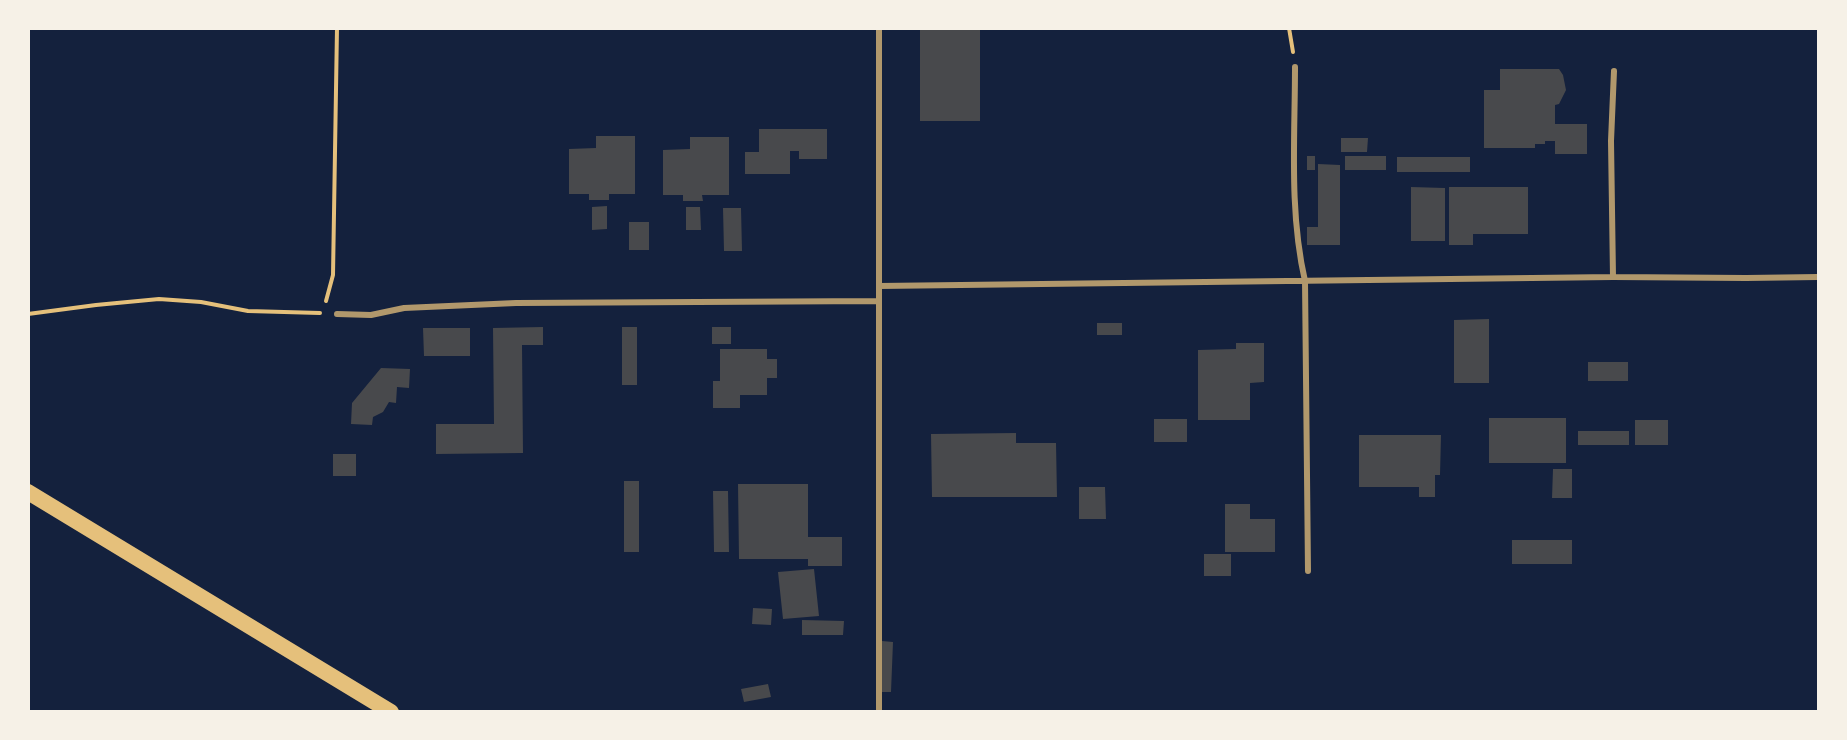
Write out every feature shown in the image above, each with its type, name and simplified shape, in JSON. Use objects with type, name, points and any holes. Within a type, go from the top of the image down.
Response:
[{"type":"highway","points":[[28,492],[391,711]]},
{"type":"street","points":[[879,28],[879,711]]},
{"type":"street","points":[[1295,67],[1295,216],[1299,255],[1305,281],[1308,571]]},
{"type":"street","points":[[1613,277],[1611,141],[1614,71]]},
{"type":"street","points":[[879,286],[1613,277],[1818,277]]},
{"type":"street","points":[[337,314],[371,315],[404,308],[516,303],[879,302]]},
{"type":"path","points":[[28,314],[159,299],[201,302],[248,311],[323,314],[333,275],[337,28]]},
{"type":"building","points":[[920,28],[980,28],[980,121],[920,121]]},
{"type":"building","points":[[1500,69],[1559,69],[1563,75],[1566,90],[1559,104],[1555,105],[1555,124],[1587,124],[1587,154],[1555,154],[1555,141],[1535,144],[1535,148],[1484,148],[1484,90],[1500,90]]},
{"type":"building","points":[[759,129],[827,129],[827,159],[799,159],[799,151],[790,151],[790,174],[745,174],[745,152],[759,152]]},
{"type":"building","points":[[596,136],[635,136],[635,194],[609,194],[609,200],[589,200],[589,194],[569,194],[569,149],[596,148]]},
{"type":"building","points":[[690,137],[729,137],[729,195],[702,195],[703,201],[683,201],[683,195],[663,195],[663,150],[690,149]]},
{"type":"building","points":[[1341,138],[1368,138],[1367,152],[1341,152]]},
{"type":"building","points":[[1307,156],[1315,156],[1315,170],[1307,170]]},
{"type":"building","points":[[1345,156],[1386,156],[1386,170],[1345,170]]},
{"type":"building","points":[[1397,157],[1470,157],[1470,172],[1397,172]]},
{"type":"building","points":[[1318,164],[1340,165],[1340,245],[1307,245],[1307,227],[1318,227]]},
{"type":"building","points":[[1411,187],[1445,188],[1445,241],[1411,241]]},
{"type":"building","points":[[1449,187],[1528,187],[1528,234],[1473,234],[1473,245],[1449,245]]},
{"type":"building","points":[[607,206],[607,229],[592,230],[592,207]]},
{"type":"building","points":[[686,207],[700,207],[701,230],[686,230]]},
{"type":"building","points":[[723,208],[741,208],[742,251],[724,251]]},
{"type":"building","points":[[629,222],[649,222],[649,250],[629,250]]},
{"type":"building","points":[[1489,319],[1489,383],[1454,383],[1454,320]]},
{"type":"building","points":[[1097,323],[1122,323],[1122,335],[1097,335]]},
{"type":"building","points":[[543,327],[543,345],[522,345],[523,453],[436,454],[436,424],[494,424],[493,328]]},
{"type":"building","points":[[622,327],[637,327],[637,385],[622,385]]},
{"type":"building","points":[[712,327],[731,327],[731,344],[712,344]]},
{"type":"building","points":[[423,328],[470,328],[470,356],[424,356]]},
{"type":"building","points":[[1236,343],[1264,343],[1264,382],[1250,383],[1250,420],[1198,420],[1198,350],[1236,349]]},
{"type":"building","points":[[720,349],[767,349],[767,359],[777,359],[777,378],[767,378],[767,395],[740,395],[740,408],[713,408],[713,381],[720,381]]},
{"type":"building","points":[[1588,362],[1628,362],[1628,381],[1588,381]]},
{"type":"building","points":[[381,368],[410,369],[409,388],[397,387],[396,403],[389,402],[383,412],[373,417],[372,425],[351,424],[352,403]]},
{"type":"building","points":[[1489,418],[1566,418],[1566,463],[1489,463]]},
{"type":"building","points":[[1154,419],[1187,419],[1187,442],[1154,442]]},
{"type":"building","points":[[1635,420],[1668,420],[1668,445],[1635,445]]},
{"type":"building","points":[[1578,431],[1629,431],[1629,445],[1578,445]]},
{"type":"building","points":[[1016,433],[1016,443],[1056,443],[1057,497],[932,497],[931,434]]},
{"type":"building","points":[[1359,435],[1441,435],[1440,475],[1435,475],[1435,497],[1419,497],[1419,487],[1359,487]]},
{"type":"building","points":[[333,454],[356,454],[356,476],[333,476]]},
{"type":"building","points":[[1553,469],[1572,469],[1572,498],[1552,498]]},
{"type":"building","points":[[624,481],[639,481],[639,552],[624,552]]},
{"type":"building","points":[[738,484],[808,484],[808,537],[842,537],[842,566],[808,566],[808,559],[739,559]]},
{"type":"building","points":[[1079,487],[1105,487],[1106,519],[1079,519]]},
{"type":"building","points":[[713,491],[728,491],[729,552],[714,552]]},
{"type":"building","points":[[1225,504],[1250,504],[1250,519],[1275,519],[1275,552],[1225,552]]},
{"type":"building","points":[[1512,540],[1572,540],[1572,564],[1512,564]]},
{"type":"building","points":[[1204,554],[1231,554],[1231,576],[1204,576]]},
{"type":"building","points":[[814,569],[819,616],[783,619],[778,572]]},
{"type":"building","points":[[753,608],[772,609],[771,625],[752,624]]},
{"type":"building","points":[[802,620],[844,621],[843,635],[802,635]]},
{"type":"building","points":[[882,641],[893,642],[891,692],[880,692]]},
{"type":"building","points":[[768,684],[771,697],[744,702],[741,689]]}]
